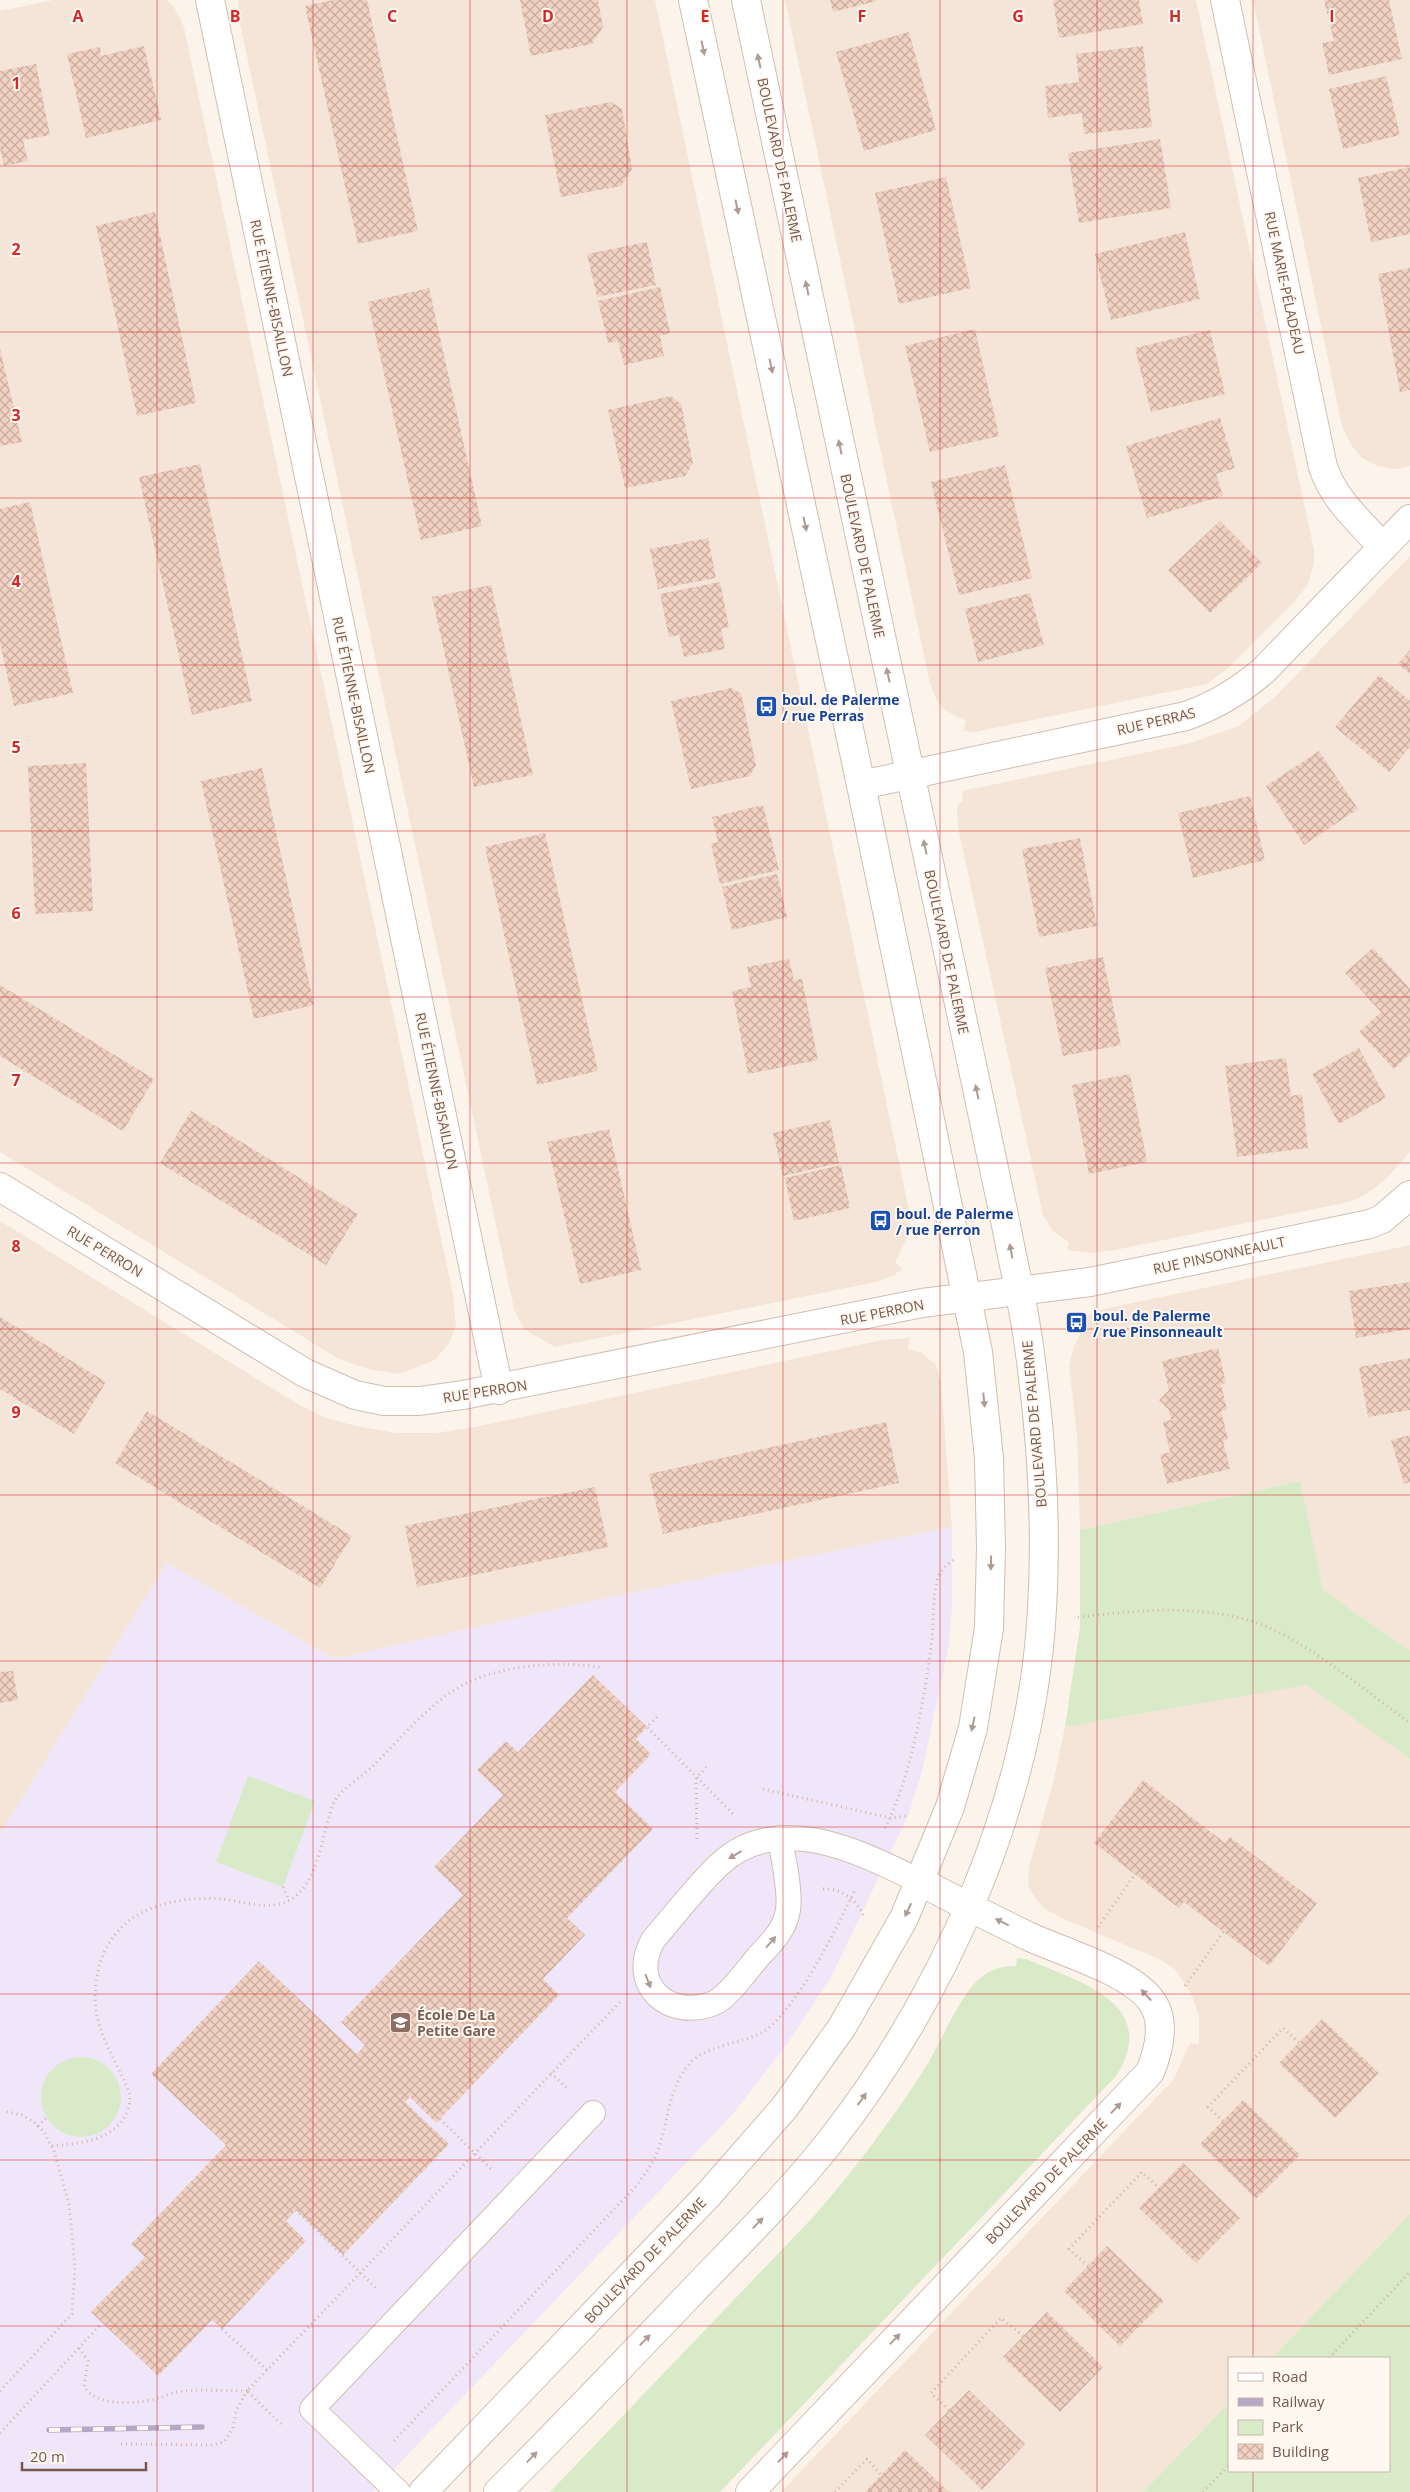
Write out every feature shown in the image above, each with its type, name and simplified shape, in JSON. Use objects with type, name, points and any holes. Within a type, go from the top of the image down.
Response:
[{"type":"street","name":"RUE ÉTIENNE-BISAILLON","points":[[210,0],[499,1390]]},
{"type":"street","name":"BOULEVARD DE PALERME","points":[[423,2492],[708,2195],[785,2107],[814,2069],[860,1998],[904,1918],[921,1882],[950,1807],[973,1728],[989,1628],[992,1548],[985,1407],[978,1352],[861,785],[693,0]]},
{"type":"street","name":"BOULEVARD DE PALERME","points":[[498,2492],[774,2207],[827,2146],[893,2052],[938,1974],[970,1907],[1000,1824],[1024,1732],[1042,1611],[1042,1522],[1030,1350],[746,0]]},
{"type":"street","name":"RUE MARIE-PÉLADEAU","points":[[1225,0],[1323,467],[1329,484],[1340,501],[1383,547]]},
{"type":"street","name":"RUE PERRAS","points":[[861,785],[1186,716],[1208,708],[1239,691],[1264,670],[1410,519]]},
{"type":"street","name":"RUE PERRON","points":[[0,1187],[305,1374],[355,1396],[384,1401],[419,1401],[499,1390],[922,1303],[1019,1291]]},
{"type":"street","name":"RUE PINSONNEAULT","points":[[1019,1291],[1090,1282],[1370,1224],[1382,1219],[1410,1194]]},
{"type":"street","name":"BOULEVARD DE PALERME","points":[[750,2492],[1150,2072],[1158,2053],[1160,2031],[1157,2013],[1151,2000],[1137,1986],[921,1882]]},
{"type":"lane","points":[[780,1838],[788,1908],[781,1931],[716,2003],[699,2008],[680,2007],[665,2002],[647,1983],[644,1968],[646,1952],[653,1940],[722,1862],[748,1847],[765,1840],[780,1838],[798,1838],[830,1843],[871,1858],[921,1882]]},
{"type":"lane","points":[[398,2492],[312,2408],[593,2113]]},
{"type":"path","points":[[891,1818],[899,1796],[919,1715],[932,1638],[935,1590],[939,1576],[947,1564],[957,1558],[992,1548]]},
{"type":"path","points":[[1075,1617],[1157,1609],[1202,1611],[1248,1620],[1276,1631],[1318,1657],[1410,1723]]},
{"type":"path","points":[[52,2146],[89,2142],[106,2136],[121,2124],[128,2111],[130,2096],[99,2026],[95,1986],[107,1946],[125,1923],[149,1908],[182,1899],[221,1899],[272,1906],[289,1900],[307,1882],[323,1844],[334,1799],[363,1776],[435,1706],[466,1683],[496,1673],[546,1665],[580,1663],[603,1668]]},
{"type":"path","points":[[657,1717],[648,1727],[696,1778],[736,1816],[729,1823]]},
{"type":"path","points":[[698,1846],[696,1778],[708,1764]]},
{"type":"path","points":[[763,1789],[891,1818],[912,1816]]},
{"type":"path","points":[[1097,1928],[1135,1874]]},
{"type":"path","points":[[283,1887],[289,1900]]},
{"type":"path","points":[[816,1890],[837,1891],[852,1898],[859,1904],[866,1920]]},
{"type":"path","points":[[390,2446],[636,2186],[649,2168],[658,2150],[673,2091],[682,2073],[692,2060],[760,2034],[774,2025],[790,2007],[852,1898]]},
{"type":"path","points":[[1182,1990],[1224,1931]]},
{"type":"path","points":[[117,2444],[211,2445],[224,2442],[233,2428],[236,2411],[247,2391],[626,1995]]},
{"type":"path","points":[[1223,2121],[1208,2107],[1241,2071],[1283,2028],[1299,2043]]},
{"type":"path","points":[[0,2391],[72,2314],[74,2309],[75,2268],[69,2204],[52,2146],[38,2126],[22,2115],[3,2111]]},
{"type":"path","points":[[38,2126],[46,2118]]},
{"type":"path","points":[[440,2119],[474,2153]]},
{"type":"path","points":[[1088,2266],[1068,2249],[1142,2172],[1159,2188]]},
{"type":"path","points":[[296,2210],[361,2273]]},
{"type":"path","points":[[1330,2357],[1410,2272]]},
{"type":"path","points":[[949,2410],[931,2393],[1001,2318],[1023,2336]]},
{"type":"path","points":[[0,2433],[102,2323]]},
{"type":"path","points":[[222,2329],[268,2371]]},
{"type":"path","points":[[79,2348],[88,2361],[84,2386],[88,2393],[100,2399],[145,2402],[172,2393],[207,2390],[247,2391],[283,2426]]},
{"type":"path","points":[[835,2492],[868,2459],[882,2475]]},
{"type":"path","points":[[1203,2492],[1228,2466]]},
{"type":"shaded area","points":[[53,0],[166,0],[173,5],[184,27],[453,1295],[456,1325],[449,1343],[435,1360],[399,1374],[368,1369],[339,1359],[0,1152],[0,11]]},
{"type":"shaded area","points":[[238,0],[655,0],[910,1215],[910,1232],[895,1262],[902,1269],[894,1275],[876,1282],[555,1347],[524,1329],[514,1309],[239,19]]},
{"type":"shaded area","points":[[785,0],[1196,0],[1314,550],[1314,564],[1307,586],[1293,603],[1227,669],[1207,684],[975,732],[963,731],[966,721],[945,710],[936,699],[930,684]]},
{"type":"shaded area","points":[[1253,0],[1410,0],[1410,466],[1396,469],[1377,466],[1362,458],[1351,445],[1342,426]]},
{"type":"shaded area","points":[[1410,556],[1410,1152],[1386,1179],[1365,1195],[1349,1202],[1115,1250],[1089,1253],[1067,1250],[1069,1242],[1054,1232],[1043,1215],[958,828],[957,812],[958,805],[963,800],[962,791],[1191,743],[1238,726],[1274,698]]},
{"type":"shaded area","points":[[0,1221],[301,1406],[326,1418],[356,1426],[396,1433],[436,1433],[475,1427],[882,1340],[910,1338],[908,1349],[922,1353],[936,1365],[941,1382],[952,1527],[611,1597],[334,1659],[167,1563],[0,1834]]},
{"type":"shaded area","points":[[1410,1245],[1410,1651],[1323,1590],[1299,1481],[1080,1530],[1077,1435],[1069,1366],[1073,1349],[1084,1325],[1080,1320],[1099,1310]]},
{"type":"shaded area","name":"École De La Petite Gare","points":[[952,1527],[952,1606],[949,1644],[922,1772],[908,1816],[832,1975],[788,2043],[732,2115],[372,2492],[0,2492],[0,1834],[167,1563],[334,1659],[611,1597]]},
{"type":"shaded area","points":[[1307,1685],[1410,1759],[1410,2214],[1273,2357],[1228,2357],[1228,2404],[1143,2492],[781,2492],[1174,2079],[1190,2043],[1199,2044],[1199,2017],[1193,1998],[1176,1970],[1159,1959],[1066,1920],[1045,1909],[1028,1886],[1029,1867],[1053,1783],[1065,1727]]},
{"type":"green space","points":[[1300,1481],[1323,1590],[1410,1651],[1410,1759],[1307,1685],[1065,1727],[1080,1627],[1080,1530]]},
{"type":"green space","points":[[248,1776],[315,1801],[283,1887],[216,1862]]},
{"type":"green space","points":[[1017,1958],[1026,1959],[1089,1986],[1107,1998],[1121,2012],[1129,2029],[1128,2050],[1117,2075],[720,2492],[550,2492],[815,2215],[874,2142],[901,2104],[927,2065],[957,2008],[971,1987],[982,1976],[991,1971],[1016,1966]]},
{"type":"green space","points":[[81,2057],[96,2060],[109,2069],[118,2082],[121,2097],[118,2112],[109,2125],[96,2134],[81,2137],[66,2134],[53,2125],[44,2112],[41,2097],[44,2082],[53,2069],[66,2060]]},
{"type":"green space","points":[[1410,2214],[1410,2492],[1143,2492],[1228,2404],[1228,2472],[1390,2472],[1390,2357],[1273,2357]]},
{"type":"building","points":[[333,0],[367,0],[418,231],[358,244],[305,6]]},
{"type":"building","points":[[520,0],[598,0],[603,27],[592,44],[531,56]]},
{"type":"building","points":[[830,0],[876,0],[877,1],[833,12]]},
{"type":"building","points":[[1053,0],[1139,0],[1143,24],[1059,38]]},
{"type":"building","points":[[1324,0],[1389,0],[1402,59],[1329,75],[1322,43],[1334,41]]},
{"type":"building","points":[[909,32],[936,130],[864,151],[836,52]]},
{"type":"building","points":[[144,46],[161,120],[86,138],[67,54],[100,47],[101,56]]},
{"type":"building","points":[[1143,46],[1152,127],[1084,134],[1082,113],[1048,118],[1045,86],[1079,82],[1076,54]]},
{"type":"building","points":[[36,64],[50,135],[23,140],[28,161],[4,166],[0,148],[0,71]]},
{"type":"building","points":[[1386,76],[1400,135],[1343,149],[1329,89]]},
{"type":"building","points":[[611,102],[622,109],[632,169],[621,186],[561,197],[545,115]]},
{"type":"building","points":[[1160,139],[1171,208],[1079,223],[1068,153]]},
{"type":"building","points":[[1410,167],[1410,234],[1371,242],[1358,178]]},
{"type":"building","points":[[946,177],[971,288],[899,304],[875,193]]},
{"type":"building","points":[[155,212],[196,403],[137,416],[96,226]]},
{"type":"building","points":[[1185,232],[1200,299],[1111,320],[1095,254]]},
{"type":"building","points":[[647,242],[656,285],[597,297],[587,254]]},
{"type":"building","points":[[1410,268],[1410,390],[1400,392],[1378,274]]},
{"type":"building","points":[[660,287],[670,333],[660,336],[664,356],[624,365],[618,341],[608,343],[598,301]]},
{"type":"building","points":[[429,288],[482,526],[421,540],[368,302]]},
{"type":"building","points":[[975,329],[999,436],[930,452],[905,346]]},
{"type":"building","points":[[1210,330],[1225,394],[1151,412],[1135,348]]},
{"type":"building","points":[[0,349],[22,442],[0,446]]},
{"type":"building","points":[[671,396],[681,404],[693,463],[685,476],[625,488],[608,410]]},
{"type":"building","points":[[1220,418],[1235,468],[1216,474],[1223,496],[1147,518],[1126,446]]},
{"type":"building","points":[[200,464],[252,701],[192,715],[139,477]]},
{"type":"building","points":[[1005,465],[1032,578],[959,595],[931,482]]},
{"type":"building","points":[[30,502],[73,693],[14,706],[0,643],[0,509]]},
{"type":"building","points":[[1220,521],[1262,563],[1210,613],[1168,570]]},
{"type":"building","points":[[708,538],[716,578],[658,589],[650,549]]},
{"type":"building","points":[[720,582],[729,627],[721,629],[725,649],[684,657],[679,635],[669,637],[660,594]]},
{"type":"building","points":[[491,585],[533,775],[474,787],[432,597]]},
{"type":"building","points":[[1030,593],[1044,645],[978,662],[965,609]]},
{"type":"building","points":[[1410,650],[1410,674],[1398,664]]},
{"type":"building","points":[[1379,675],[1410,701],[1410,747],[1389,772],[1335,727]]},
{"type":"building","points":[[731,688],[741,693],[756,765],[750,776],[691,789],[671,701]]},
{"type":"building","points":[[1319,751],[1358,809],[1304,845],[1266,786]]},
{"type":"building","points":[[86,763],[93,911],[35,914],[28,766]]},
{"type":"building","points":[[262,768],[314,1005],[254,1019],[201,781]]},
{"type":"building","points":[[1250,796],[1265,860],[1193,878],[1178,813]]},
{"type":"building","points":[[763,805],[779,870],[720,884],[711,844],[718,842],[712,817]]},
{"type":"building","points":[[545,833],[598,1071],[537,1085],[485,847]]},
{"type":"building","points":[[1080,838],[1097,926],[1039,937],[1022,849]]},
{"type":"building","points":[[777,874],[787,917],[732,930],[722,887]]},
{"type":"building","points":[[1373,948],[1410,989],[1410,1054],[1394,1069],[1359,1032],[1381,1012],[1345,973]]},
{"type":"building","points":[[1103,957],[1121,1045],[1063,1056],[1045,968]]},
{"type":"building","points":[[789,959],[794,980],[802,979],[818,1060],[748,1074],[732,991],[751,987],[747,967]]},
{"type":"building","points":[[0,985],[154,1079],[123,1131],[0,1056]]},
{"type":"building","points":[[1359,1048],[1386,1098],[1339,1124],[1312,1074]]},
{"type":"building","points":[[1286,1058],[1291,1096],[1302,1094],[1308,1148],[1237,1157],[1225,1066]]},
{"type":"building","points":[[1130,1074],[1147,1162],[1089,1174],[1072,1085]]},
{"type":"building","points":[[191,1111],[358,1214],[326,1265],[160,1163]]},
{"type":"building","points":[[830,1120],[839,1163],[783,1176],[773,1133]]},
{"type":"building","points":[[609,1129],[641,1270],[580,1284],[547,1142]]},
{"type":"building","points":[[841,1165],[850,1208],[794,1221],[785,1178]]},
{"type":"building","points":[[1410,1282],[1410,1329],[1356,1338],[1349,1291]]},
{"type":"building","points":[[0,1317],[106,1382],[74,1434],[0,1389]]},
{"type":"building","points":[[1218,1348],[1226,1383],[1221,1384],[1227,1410],[1221,1411],[1228,1439],[1223,1441],[1230,1469],[1167,1484],[1160,1455],[1170,1452],[1163,1422],[1171,1420],[1169,1410],[1159,1400],[1169,1390],[1162,1361]]},
{"type":"building","points":[[1410,1358],[1410,1410],[1368,1417],[1359,1367]]},
{"type":"building","points":[[147,1411],[352,1536],[320,1588],[115,1463]]},
{"type":"building","points":[[886,1422],[899,1483],[663,1534],[649,1474]]},
{"type":"building","points":[[1410,1435],[1410,1482],[1404,1484],[1391,1440]]},
{"type":"building","points":[[595,1487],[608,1547],[417,1587],[405,1526]]},
{"type":"building","points":[[13,1671],[18,1700],[0,1703],[0,1672]]},
{"type":"building","points":[[593,1675],[647,1727],[636,1739],[651,1754],[615,1792],[653,1829],[567,1918],[585,1935],[543,1979],[559,1995],[436,2123],[410,2097],[405,2102],[449,2144],[343,2255],[296,2210],[286,2221],[306,2241],[222,2329],[212,2320],[158,2376],[91,2312],[145,2257],[131,2244],[226,2145],[151,2074],[259,1961],[357,2054],[365,2045],[341,2022],[463,1895],[434,1867],[503,1795],[477,1770],[506,1741],[518,1752]]},
{"type":"building","points":[[1143,1780],[1225,1843],[1230,1837],[1317,1903],[1269,1966],[1184,1902],[1179,1908],[1094,1843]]},
{"type":"building","points":[[1322,2019],[1379,2073],[1335,2118],[1279,2063]]},
{"type":"building","points":[[1243,2100],[1300,2155],[1256,2199],[1200,2144]]},
{"type":"building","points":[[1183,2163],[1240,2218],[1196,2263],[1139,2208]]},
{"type":"building","points":[[1107,2246],[1164,2301],[1120,2346],[1064,2291]]},
{"type":"building","points":[[1047,2312],[1103,2367],[1060,2412],[1003,2357]]},
{"type":"building","points":[[969,2390],[1025,2444],[982,2490],[925,2435]]},
{"type":"building","points":[[905,2450],[949,2492],[865,2492]]},
{"type":"railway","points":[[49,2430],[202,2427]]},
{"type":"place","name":"boul. de Palerme / rue Perras","points":[[766,707]]},
{"type":"place","name":"boul. de Palerme / rue Perron","points":[[880,1221]]},
{"type":"place","name":"boul. de Palerme / rue Pinsonneault","points":[[1077,1323]]},
{"type":"place","name":"École De La Petite Gare","points":[[401,2022]]}]
